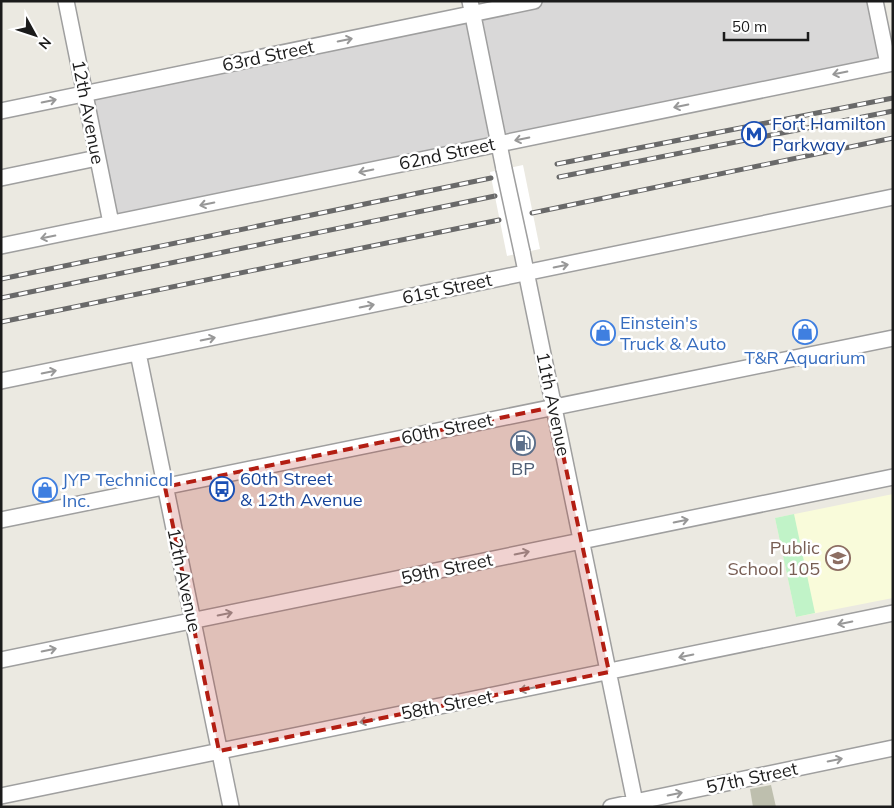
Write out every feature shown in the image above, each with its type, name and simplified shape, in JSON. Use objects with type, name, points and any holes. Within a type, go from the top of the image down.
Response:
[{"type":"street","name":"12th Avenue","points":[[66,1],[110,223]]},
{"type":"street","name":"63rd Street","points":[[1,111],[471,8],[534,1]]},
{"type":"street","points":[[875,1],[890,63]]},
{"type":"street","name":"11th Avenue","points":[[471,8],[635,804]]},
{"type":"street","name":"62nd Street","points":[[1,246],[890,63]]},
{"type":"street","points":[[1,178],[97,158]]},
{"type":"street","name":"61st Street","points":[[1,381],[893,197]]},
{"type":"street","name":"60th Street","points":[[1,520],[893,338]]},
{"type":"street","name":"12th Avenue","points":[[138,354],[231,807]]},
{"type":"street","name":"59th Street","points":[[1,660],[893,477]]},
{"type":"street","name":"58th Street","points":[[1,796],[893,613]]},
{"type":"street","name":"57th Street","points":[[610,807],[635,804],[893,748]]},
{"type":"highlighted area","points":[[553,407],[609,672],[219,751],[165,487]]},
{"type":"shaded area","points":[[534,1],[875,1],[888,64],[111,223],[84,94]]},
{"type":"shaded area","name":"Public School 105","points":[[893,494],[893,598],[796,617],[775,518]]},
{"type":"shaded area","points":[[771,785],[776,807],[753,807],[750,789]]},
{"type":"green space","points":[[794,514],[815,613],[796,617],[775,518]]},
{"type":"pier","points":[[523,165],[540,249],[507,256],[490,172]]},
{"type":"railway","points":[[557,164],[893,98]]},
{"type":"railway","points":[[559,177],[893,111]]},
{"type":"railway","points":[[532,213],[893,138]]},
{"type":"railway","points":[[1,279],[491,178]]},
{"type":"railway","points":[[1,298],[495,196]]},
{"type":"railway","points":[[1,322],[499,220]]},
{"type":"place","name":"Fort Hamilton Parkway","points":[[754,134]]},
{"type":"place","name":"T&R Aquarium","points":[[805,332]]},
{"type":"place","name":"Einstein's Truck & Auto","points":[[603,333]]},
{"type":"place","name":"BP","points":[[523,443]]},
{"type":"place","name":"60th Street & 12th Avenue","points":[[222,489]]},
{"type":"place","name":"JYP Technical Inc.","points":[[45,490]]},
{"type":"place","name":"Public School 105","points":[[838,558]]}]
